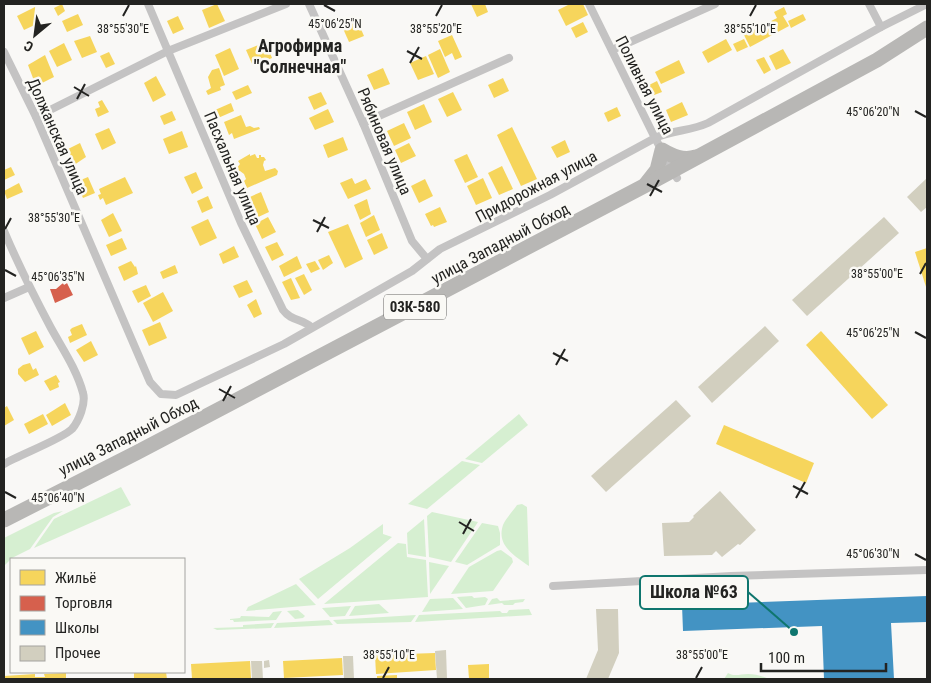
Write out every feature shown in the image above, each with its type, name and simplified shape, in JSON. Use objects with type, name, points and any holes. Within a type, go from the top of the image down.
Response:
[{"type":"highway","name":"улица Западный Обход","points":[[4,520],[136,453],[644,186],[675,175],[702,155],[877,60],[927,28]]},
{"type":"highway","name":"улица Западный Обход","points":[[4,531],[675,175],[882,68],[927,39]]},
{"type":"highway","points":[[658,144],[670,154],[685,159],[702,155]]},
{"type":"highway","points":[[644,186],[657,170],[658,144]]},
{"type":"street","name":"Пасхальная улица","points":[[148,4],[241,223],[282,310],[287,316],[307,323],[311,327]]},
{"type":"street","points":[[36,118],[168,51],[286,4]]},
{"type":"street","name":"Рябиновая улица","points":[[309,4],[363,123],[412,241],[427,259]]},
{"type":"street","name":"Поливная улица","points":[[589,4],[675,175]]},
{"type":"street","points":[[612,50],[715,4]]},
{"type":"street","points":[[869,4],[881,27]]},
{"type":"street","name":"Придорожная улица","points":[[161,394],[176,396],[284,344],[412,271],[440,249],[658,144],[668,132],[696,128],[708,123],[881,27],[927,4]]},
{"type":"street","name":"Должанская улица","points":[[4,52],[36,118],[150,382],[161,394]]},
{"type":"street","points":[[363,123],[509,58]]},
{"type":"street","points":[[4,231],[28,286],[77,376],[84,394],[84,400],[72,429],[62,436],[4,464]]},
{"type":"street","points":[[4,298],[28,286]]},
{"type":"street","points":[[553,586],[731,576],[927,570]]},
{"type":"green space","points":[[519,414],[528,425],[482,463],[465,459]]},
{"type":"green space","points":[[462,461],[480,465],[427,509],[408,504]]},
{"type":"green space","points":[[121,487],[131,505],[34,548],[54,519]]},
{"type":"green space","points":[[522,504],[527,507],[529,566],[508,550],[502,539],[504,522],[517,505]]},
{"type":"green space","points":[[63,511],[53,517],[30,549],[10,558],[4,566],[4,538],[54,513]]},
{"type":"green space","points":[[432,512],[478,522],[451,562],[429,557],[427,516]]},
{"type":"green space","points":[[424,519],[426,557],[408,554],[407,533]]},
{"type":"green space","points":[[482,523],[498,526],[500,545],[467,565],[455,562]]},
{"type":"green space","points":[[383,524],[383,534],[392,537],[318,599],[299,579],[350,548]]},
{"type":"green space","points":[[398,543],[406,544],[407,557],[426,560],[428,597],[324,604]]},
{"type":"green space","points":[[501,550],[512,558],[513,562],[493,591],[451,594],[469,567]]},
{"type":"green space","points":[[429,562],[449,566],[430,594]]},
{"type":"green space","points":[[296,584],[316,605],[246,611],[248,607]]},
{"type":"green space","points":[[472,596],[474,598],[485,597],[488,599],[485,605],[466,608],[457,597]]},
{"type":"green space","points":[[453,598],[463,609],[422,612],[430,599]]},
{"type":"green space","points":[[497,598],[500,601],[525,599],[523,602],[513,605],[504,605],[502,603],[488,605],[492,599]]},
{"type":"green space","points":[[379,604],[389,613],[349,616],[355,606]]},
{"type":"green space","points":[[351,606],[345,616],[330,617],[322,608]]},
{"type":"green space","points":[[529,609],[532,615],[415,622],[419,615],[500,611],[507,613],[509,610]]},
{"type":"green space","points":[[298,610],[305,616],[303,618],[295,619],[287,611]]},
{"type":"green space","points":[[282,611],[276,620],[234,622],[230,620],[240,618],[241,616],[269,617],[273,612]]},
{"type":"green space","points":[[416,615],[411,622],[337,624],[333,620]]},
{"type":"green space","points":[[329,620],[333,625],[274,628],[277,623]]},
{"type":"green space","points":[[274,623],[271,628],[217,630],[213,628],[243,627],[243,625]]},
{"type":"green space","points":[[728,673],[735,675],[753,674],[769,679],[724,679]]},
{"type":"building: Жильё","points":[[62,4],[65,11],[58,16],[54,8]]},
{"type":"building: Жильё","points":[[217,4],[225,21],[209,28],[202,10]]},
{"type":"building: Жильё","points":[[471,4],[485,4],[488,12],[477,17]]},
{"type":"building: Жильё","points":[[570,4],[583,4],[588,15],[566,26],[558,10]]},
{"type":"building: Жильё","points":[[35,7],[41,22],[24,30],[17,16]]},
{"type":"building: Жильё","points":[[784,7],[787,14],[783,16],[789,26],[750,47],[744,35],[777,18],[774,12]]},
{"type":"building: Жильё","points":[[78,14],[83,25],[67,32],[62,21]]},
{"type":"building: Жильё","points":[[803,14],[806,20],[791,28],[788,21]]},
{"type":"building: Жильё","points":[[178,16],[184,29],[173,34],[167,21]]},
{"type":"building: Жильё","points":[[356,18],[364,36],[349,42],[341,24]]},
{"type":"building: Жильё","points":[[583,22],[588,32],[576,38],[571,28]]},
{"type":"building: Жильё","points":[[452,35],[462,57],[455,60],[452,53],[445,57],[438,41]]},
{"type":"building: Жильё","points":[[90,36],[97,52],[82,58],[74,41]]},
{"type":"building: Жильё","points":[[726,39],[732,50],[708,63],[702,52]]},
{"type":"building: Жильё","points":[[744,39],[748,47],[737,52],[733,44]]},
{"type":"building: Жильё","points":[[266,42],[272,58],[253,66],[246,50]]},
{"type":"building: Жильё","points":[[64,43],[72,60],[57,67],[49,51]]},
{"type":"building: Жильё","points":[[230,48],[239,69],[224,76],[215,55]]},
{"type":"building: Жильё","points":[[440,49],[450,72],[438,78],[428,55]]},
{"type":"building: Жильё","points":[[783,49],[791,63],[776,70],[769,56]]},
{"type":"building: Жильё","points":[[109,52],[115,64],[106,68],[100,56]]},
{"type":"building: Жильё","points":[[45,55],[54,77],[36,86],[28,65]]},
{"type":"building: Жильё","points":[[426,56],[434,74],[418,80],[410,63]]},
{"type":"building: Жильё","points":[[764,57],[771,70],[764,74],[756,60]]},
{"type":"building: Жильё","points":[[679,60],[685,73],[661,84],[655,72]]},
{"type":"building: Жильё","points":[[219,68],[225,85],[220,87],[221,90],[208,95],[206,91],[211,88],[208,77],[212,70]]},
{"type":"building: Жильё","points":[[383,68],[390,84],[374,90],[367,75]]},
{"type":"building: Жильё","points":[[156,76],[166,95],[153,102],[144,83]]},
{"type":"building: Жильё","points":[[503,78],[509,91],[494,98],[488,85]]},
{"type":"building: Жильё","points":[[657,81],[662,92],[649,97],[645,87]]},
{"type":"building: Жильё","points":[[248,85],[252,93],[236,100],[232,92]]},
{"type":"building: Жильё","points":[[321,92],[327,104],[314,110],[308,97]]},
{"type":"building: Жильё","points":[[453,92],[462,110],[447,117],[438,99]]},
{"type":"building: Жильё","points":[[102,100],[109,112],[98,117],[95,109],[100,107],[98,102]]},
{"type":"building: Жильё","points":[[682,102],[688,115],[671,122],[666,110]]},
{"type":"building: Жильё","points":[[231,103],[234,111],[218,118],[215,110]]},
{"type":"building: Жильё","points":[[424,104],[432,122],[415,130],[407,112]]},
{"type":"building: Жильё","points":[[617,107],[621,116],[608,122],[604,113]]},
{"type":"building: Жильё","points":[[328,109],[334,122],[315,130],[309,118]]},
{"type":"building: Жильё","points":[[172,111],[176,120],[164,125],[160,116]]},
{"type":"building: Жильё","points":[[241,115],[246,127],[259,127],[260,129],[234,139],[232,133],[229,135],[224,122]]},
{"type":"building: Жильё","points":[[404,123],[411,138],[394,146],[387,131]]},
{"type":"building: Жильё","points":[[512,127],[537,179],[521,186],[497,135]]},
{"type":"building: Жильё","points":[[109,128],[116,143],[102,150],[95,134]]},
{"type":"building: Жильё","points":[[182,131],[188,147],[169,154],[163,139]]},
{"type":"building: Жильё","points":[[343,137],[348,150],[328,158],[323,145]]},
{"type":"building: Жильё","points":[[565,140],[570,152],[557,158],[551,147]]},
{"type":"building: Жильё","points":[[80,143],[86,157],[74,165],[68,149]]},
{"type":"building: Жильё","points":[[409,143],[416,156],[401,163],[395,150]]},
{"type":"building: Жильё","points":[[250,154],[250,156],[255,154],[257,158],[259,158],[259,155],[264,157],[266,160],[263,165],[265,171],[275,168],[278,171],[277,175],[247,188],[244,174],[240,171],[237,172],[236,169],[240,164],[238,161]]},
{"type":"building: Жильё","points":[[467,154],[478,177],[465,183],[454,160]]},
{"type":"building: Жильё","points":[[502,166],[513,189],[499,195],[488,173]]},
{"type":"building: Жильё","points":[[11,167],[15,175],[4,180],[4,170]]},
{"type":"building: Жильё","points":[[196,172],[203,188],[192,194],[184,177]]},
{"type":"building: Жильё","points":[[88,177],[95,193],[83,198],[76,182]]},
{"type":"building: Жильё","points":[[125,177],[133,193],[106,205],[103,198],[100,200],[98,195],[101,194],[99,189]]},
{"type":"building: Жильё","points":[[352,178],[355,184],[366,179],[371,189],[348,199],[340,183]]},
{"type":"building: Жильё","points":[[483,178],[492,198],[476,205],[467,186]]},
{"type":"building: Жильё","points":[[425,179],[433,196],[419,203],[411,186]]},
{"type":"building: Жильё","points":[[19,183],[23,192],[7,199],[4,191]]},
{"type":"building: Жильё","points":[[261,192],[269,212],[252,220],[243,200]]},
{"type":"building: Жильё","points":[[208,196],[213,208],[202,213],[197,201]]},
{"type":"building: Жильё","points":[[367,199],[371,214],[360,220],[354,205]]},
{"type":"building: Жильё","points":[[440,207],[447,222],[434,227],[433,225],[431,226],[425,214]]},
{"type":"building: Жильё","points":[[113,213],[122,231],[109,237],[101,220]]},
{"type":"building: Жильё","points":[[374,215],[380,230],[366,237],[360,223]]},
{"type":"building: Жильё","points":[[268,217],[276,232],[262,239],[255,224]]},
{"type":"building: Жильё","points":[[208,219],[217,238],[200,246],[191,227]]},
{"type":"building: Жильё","points":[[348,224],[363,259],[345,268],[328,232]]},
{"type":"building: Жильё","points":[[382,233],[388,248],[374,255],[367,240]]},
{"type":"building: Жильё","points":[[122,238],[127,249],[111,256],[106,245]]},
{"type":"building: Жильё","points":[[277,242],[284,255],[272,261],[265,247]]},
{"type":"building: Жильё","points":[[234,246],[239,257],[223,264],[219,254]]},
{"type":"building: Жильё","points":[[927,248],[927,290],[915,252]]},
{"type":"building: Жильё","points":[[329,255],[333,263],[323,270],[318,260]]},
{"type":"building: Жильё","points":[[297,256],[302,268],[284,277],[279,266]]},
{"type":"building: Жильё","points":[[131,261],[136,266],[138,274],[124,281],[118,267]]},
{"type":"building: Жильё","points":[[315,261],[320,269],[311,273],[306,264]]},
{"type":"building: Жильё","points":[[175,265],[178,273],[163,279],[160,272]]},
{"type":"building: Жильё","points":[[304,274],[312,290],[304,295],[295,278]]},
{"type":"building: Жильё","points":[[291,278],[300,298],[291,300],[282,282]]},
{"type":"building: Жильё","points":[[247,280],[253,292],[239,298],[233,286]]},
{"type":"building: Жильё","points":[[146,285],[151,296],[138,303],[132,291]]},
{"type":"building: Жильё","points":[[163,292],[173,311],[153,322],[143,303]]},
{"type":"building: Жильё","points":[[256,299],[262,314],[254,318],[247,305]]},
{"type":"building: Жильё","points":[[160,322],[167,338],[149,346],[142,330]]},
{"type":"building: Жильё","points":[[82,324],[87,335],[70,343],[68,337],[72,335],[70,330]]},
{"type":"building: Жильё","points":[[36,331],[44,347],[29,355],[21,338]]},
{"type":"building: Жильё","points":[[821,331],[888,405],[872,419],[806,345]]},
{"type":"building: Жильё","points":[[91,341],[98,355],[84,362],[76,350]]},
{"type":"building: Жильё","points":[[30,363],[33,370],[36,368],[39,375],[25,382],[18,374],[18,369]]},
{"type":"building: Жильё","points":[[56,375],[60,382],[58,383],[59,387],[50,391],[44,381]]},
{"type":"building: Жильё","points":[[65,403],[71,415],[52,426],[46,415]]},
{"type":"building: Жильё","points":[[7,406],[14,420],[4,426],[4,408]]},
{"type":"building: Жильё","points":[[43,414],[48,424],[29,434],[24,424]]},
{"type":"building: Жильё","points":[[724,425],[814,463],[806,483],[716,444]]},
{"type":"building: Жильё","points":[[435,653],[436,670],[376,674],[375,655]]},
{"type":"building: Жильё","points":[[342,658],[343,675],[284,678],[283,661]]},
{"type":"building: Жильё","points":[[250,661],[251,678],[192,679],[191,664]]},
{"type":"building: Жильё","points":[[489,664],[489,679],[469,679],[468,665]]},
{"type":"building: Жильё","points":[[66,673],[66,679],[4,679],[4,676],[35,674],[35,677],[45,677],[44,674]]},
{"type":"building: Жильё","points":[[134,673],[166,673],[167,679],[134,679]]},
{"type":"building: Жильё","points":[[397,675],[397,679],[377,679],[377,676]]},
{"type":"building: Торговля","points":[[63,283],[64,285],[67,283],[73,295],[55,303],[50,289],[56,289]]},
{"type":"building: Школы","points":[[927,596],[927,622],[891,623],[894,679],[824,679],[822,626],[683,631],[682,605]]},
{"type":"building: Прочее","points":[[927,178],[927,207],[921,212],[907,197]]},
{"type":"building: Прочее","points":[[884,217],[899,233],[807,316],[792,300]]},
{"type":"building: Прочее","points":[[765,326],[779,341],[712,403],[698,387]]},
{"type":"building: Прочее","points":[[676,400],[691,416],[606,492],[591,476]]},
{"type":"building: Прочее","points":[[720,491],[756,530],[740,545],[738,544],[722,557],[716,551],[712,555],[664,556],[662,523],[689,522]]},
{"type":"building: Прочее","points":[[596,609],[618,609],[619,653],[608,679],[586,679],[598,650]]},
{"type":"building: Прочее","points":[[446,650],[447,679],[437,679],[435,651]]},
{"type":"building: Прочее","points":[[343,656],[353,656],[354,679],[344,679]]},
{"type":"building: Прочее","points":[[269,660],[270,667],[264,668],[264,661]]},
{"type":"building: Прочее","points":[[251,661],[262,661],[263,679],[252,679]]},
{"type":"place","name":"Школа №63","points":[[794,632]]},
{"type":"district","name":"Агрофирма \"Солнечная\"","points":[[300,56]]}]
